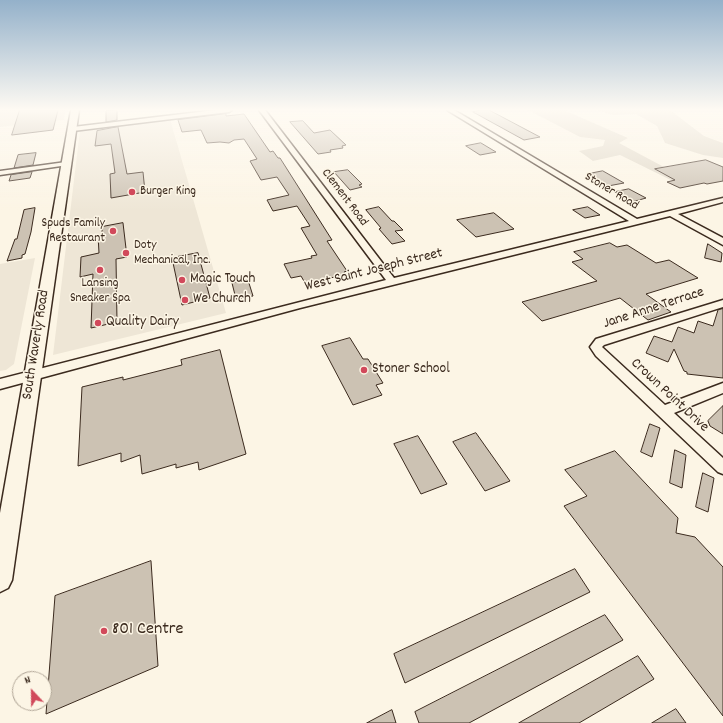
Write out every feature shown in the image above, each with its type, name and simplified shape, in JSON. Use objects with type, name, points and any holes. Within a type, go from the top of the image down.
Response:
[{"type":"main road","name":"South Waverly Road","points":[[0,580],[70,144]]},
{"type":"street","name":"Clement Road","points":[[288,144],[392,282]]},
{"type":"street","name":"Stoner Road","points":[[506,144],[637,222]]},
{"type":"street","points":[[0,173],[66,164]]},
{"type":"street","name":"West Saint Joseph Street","points":[[0,384],[226,324],[723,200]]},
{"type":"street","points":[[671,213],[723,242]]},
{"type":"street","name":"Jane Anne Terrace","points":[[596,347],[600,342],[723,303]]},
{"type":"street","name":"Crown Point Drive","points":[[596,347],[600,353],[723,467]]},
{"type":"street","points":[[663,412],[723,388]]},
{"type":"shaded area","points":[[78,144],[177,144],[226,313],[53,355]]},
{"type":"shaded area","points":[[604,144],[620,144],[694,183],[679,184],[620,155],[593,161],[579,151],[603,146]]},
{"type":"shaded area","points":[[667,144],[723,144],[723,158],[703,155]]},
{"type":"shaded area","points":[[35,258],[14,364],[6,370],[0,371],[0,264]]},
{"type":"building","points":[[95,144],[121,144],[127,174],[143,172],[145,192],[111,198],[110,174],[115,173],[111,144],[95,146]]},
{"type":"building","points":[[247,144],[264,144],[270,152],[273,151],[278,158],[280,158],[332,240],[327,241],[347,271],[344,272],[345,275],[305,283],[301,276],[291,278],[284,264],[312,258],[311,256],[317,255],[301,228],[310,226],[297,206],[273,211],[267,200],[289,195],[277,177],[261,180],[250,161],[257,159]]},
{"type":"building","points":[[309,144],[345,144],[346,145],[342,146],[343,148],[330,150],[331,152],[318,154]]},
{"type":"building","points":[[482,144],[496,152],[480,155],[466,146]]},
{"type":"building","points":[[36,153],[33,165],[14,168],[18,155]]},
{"type":"building","points":[[706,160],[723,167],[723,181],[680,188],[667,182],[675,180],[655,169]]},
{"type":"building","points":[[348,170],[362,184],[359,185],[362,187],[350,190],[334,172]]},
{"type":"building","points":[[603,171],[624,183],[608,186],[588,174]]},
{"type":"building","points":[[32,172],[30,178],[9,181],[11,175]]},
{"type":"building","points":[[629,189],[646,198],[632,202],[615,192]]},
{"type":"building","points":[[379,207],[403,230],[395,231],[405,241],[392,244],[379,229],[381,228],[366,210]]},
{"type":"building","points":[[588,207],[600,215],[585,218],[573,210]]},
{"type":"building","points":[[35,208],[25,254],[22,255],[22,258],[7,261],[15,239],[17,239],[24,210]]},
{"type":"building","points":[[494,213],[514,229],[476,237],[457,220]]},
{"type":"building","points":[[123,223],[127,257],[116,259],[117,322],[91,328],[93,274],[80,277],[81,257],[99,253],[98,235],[102,234],[102,227]]},
{"type":"building","points":[[610,243],[617,247],[627,245],[656,263],[669,260],[698,278],[646,294],[671,312],[648,320],[620,298],[542,321],[522,302],[597,281],[572,262],[583,259],[574,252]]},
{"type":"building","points":[[708,244],[722,253],[721,262],[705,258]]},
{"type":"building","points":[[198,253],[210,298],[182,305],[172,258]]},
{"type":"building","points":[[248,280],[253,296],[236,299],[232,283]]},
{"type":"building","points":[[723,309],[723,378],[687,374],[687,372],[684,371],[674,349],[668,362],[646,353],[654,336],[672,342],[678,327],[694,333],[698,321],[713,326],[718,310]]},
{"type":"building","points":[[350,338],[363,359],[368,359],[383,383],[376,385],[382,395],[353,405],[322,346]]},
{"type":"building","points":[[220,350],[246,454],[199,470],[198,462],[176,468],[176,464],[142,474],[140,455],[121,462],[121,453],[78,466],[82,387],[123,377],[123,380],[182,365],[181,360]]},
{"type":"building","points":[[723,406],[723,434],[710,426],[708,421]]},
{"type":"building","points":[[650,424],[660,428],[652,457],[641,452]]},
{"type":"building","points":[[476,433],[510,481],[485,491],[453,442]]},
{"type":"building","points":[[418,436],[447,484],[421,494],[394,444]]},
{"type":"building","points":[[675,450],[686,455],[682,488],[670,483]]},
{"type":"building","points":[[615,451],[678,518],[676,533],[695,537],[723,567],[723,716],[564,506],[587,496],[565,470]]},
{"type":"building","points":[[703,473],[714,478],[708,512],[696,507]]},
{"type":"building","name":"801 Centre","points":[[151,561],[158,666],[46,714],[46,711],[52,711],[52,671],[49,671],[55,596]]},
{"type":"building","points":[[575,569],[590,592],[405,683],[394,654]]},
{"type":"building","points":[[605,615],[623,640],[469,723],[419,723],[415,712]]},
{"type":"building","points":[[638,656],[654,679],[579,723],[519,723]]},
{"type":"building","points":[[676,709],[686,723],[652,723]]},
{"type":"building","points":[[392,710],[396,723],[367,723]]},
{"type":"place","name":"Burger King","points":[[132,192]]},
{"type":"place","name":"Spuds Family Restaurant","points":[[113,231]]},
{"type":"place","name":"Doty Mechanical, Inc.","points":[[126,253]]},
{"type":"place","name":"Lansing Sneaker Spa","points":[[100,270]]},
{"type":"place","name":"Magic Touch","points":[[182,280]]},
{"type":"place","name":"We Church","points":[[185,300]]},
{"type":"place","name":"Quality Dairy","points":[[98,323]]},
{"type":"place","name":"Stoner School","points":[[364,370]]},
{"type":"place","name":"801 Centre","points":[[104,631]]}]
